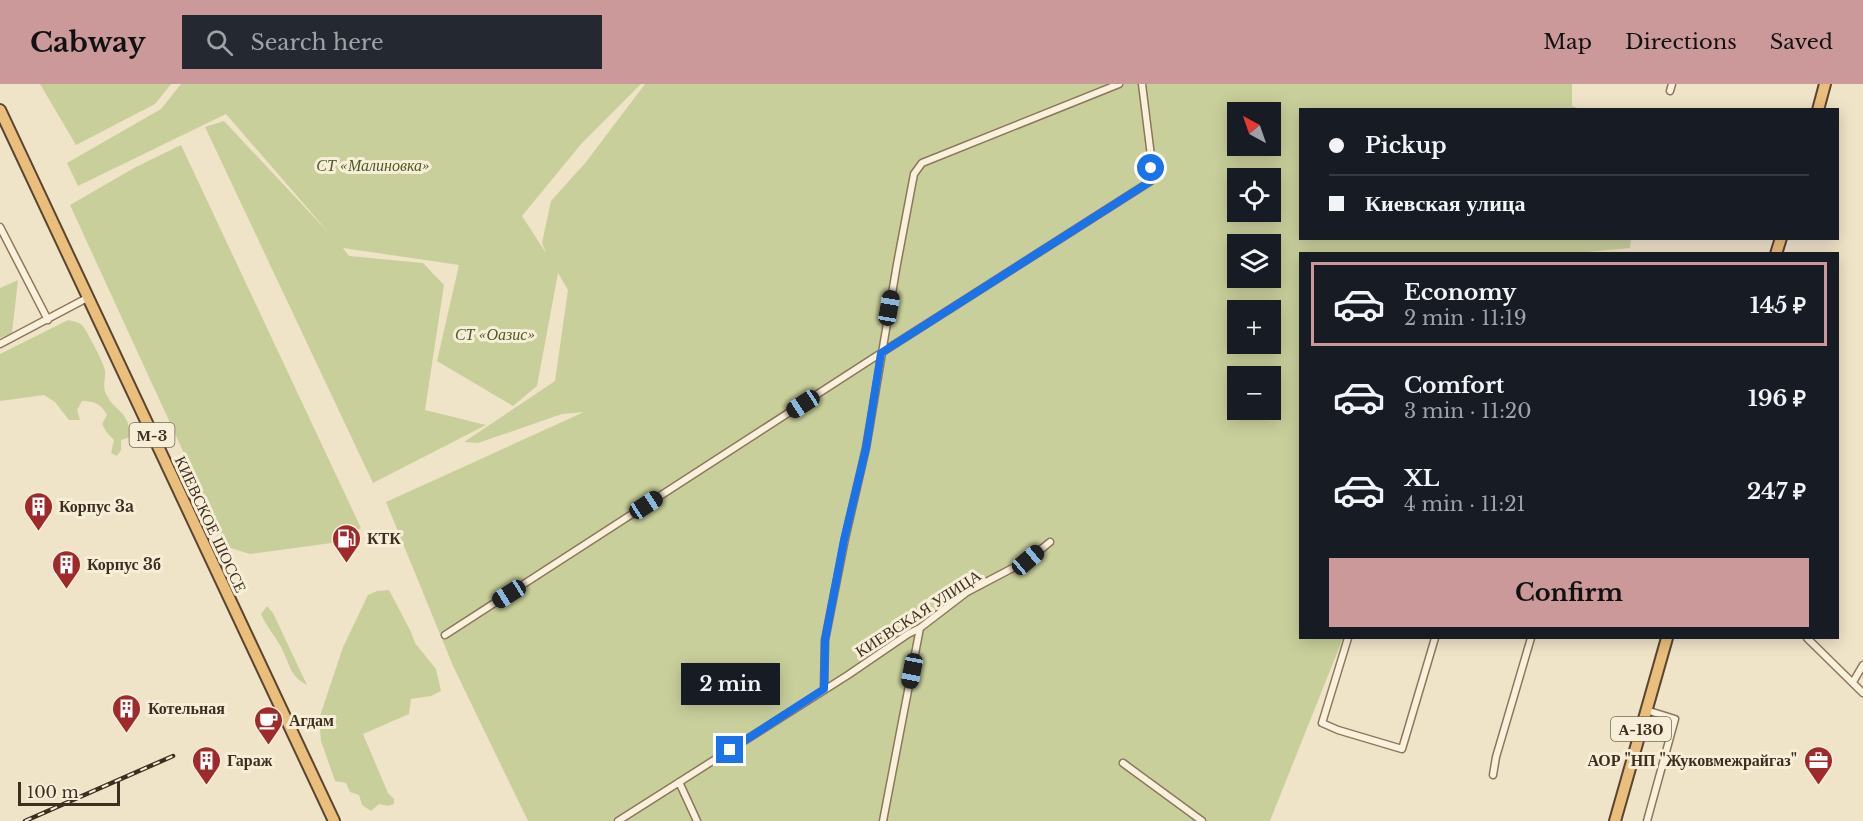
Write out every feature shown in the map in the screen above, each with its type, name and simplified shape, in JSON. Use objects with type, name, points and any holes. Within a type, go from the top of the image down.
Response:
[{"type":"highway","points":[[1819,108],[1825,84]]},
{"type":"highway","name":"КИЕВСКОЕ ШОССЕ","points":[[0,110],[334,821]]},
{"type":"highway","name":"А-130","points":[[1615,821],[1666,639]]},
{"type":"street","points":[[824,689],[825,640],[844,540],[866,448],[914,174],[922,163],[1119,84]]},
{"type":"street","points":[[445,635],[1151,181],[1151,156],[1142,84]]},
{"type":"street","points":[[1670,92],[1672,84]]},
{"type":"street","points":[[0,227],[48,320]]},
{"type":"street","points":[[0,344],[87,298]]},
{"type":"street","name":"КИЕВСКАЯ УЛИЦА","points":[[618,821],[920,628],[967,592],[1028,560],[1050,542]]},
{"type":"street","points":[[883,821],[920,628]]},
{"type":"street","points":[[1348,639],[1322,723],[1401,749],[1435,639]]},
{"type":"street","points":[[1493,776],[1496,757],[1531,639]]},
{"type":"street","points":[[1808,639],[1863,693]]},
{"type":"street","points":[[1853,682],[1863,665]]},
{"type":"street","points":[[1646,710],[1675,719],[1647,821]]},
{"type":"street","points":[[1123,763],[1202,821]]},
{"type":"street","points":[[679,782],[697,821]]},
{"type":"green space","points":[[40,84],[171,84],[155,104],[76,145]]},
{"type":"green space","points":[[181,84],[641,84],[582,143],[522,216],[546,253],[542,243],[551,201],[586,162],[645,84],[1572,84],[1572,106],[1577,108],[1299,108],[1299,240],[1631,240],[1630,248],[1587,252],[1299,252],[1299,639],[1343,639],[1270,821],[528,821],[453,666],[386,502],[584,412],[562,414],[478,443],[464,442],[555,381],[568,290],[558,273],[537,386],[513,406],[437,361],[459,265],[343,248],[349,256],[423,263],[444,285],[425,410],[486,425],[373,483],[205,127],[224,121],[329,233],[226,114],[78,186],[67,163],[161,109]]},
{"type":"green space","points":[[181,145],[361,528],[339,542],[250,554],[227,547],[70,205],[134,168]]},
{"type":"green space","points":[[18,280],[12,333],[0,338],[0,288]]},
{"type":"green space","points":[[68,320],[82,325],[87,333],[104,367],[106,394],[127,421],[131,437],[121,440],[121,450],[117,456],[111,453],[114,440],[102,424],[107,415],[97,404],[82,401],[77,410],[80,420],[69,420],[55,402],[44,395],[0,401],[0,354]]},
{"type":"green space","points":[[389,590],[415,643],[436,669],[441,691],[431,696],[411,699],[409,714],[363,734],[388,793],[394,799],[394,804],[388,806],[379,804],[371,811],[362,805],[359,795],[350,792],[346,783],[335,781],[321,741],[319,719],[343,647],[368,595],[377,591]]},
{"type":"green space","points":[[267,606],[273,613],[307,685],[294,675],[281,646],[263,619],[261,614]]},
{"type":"railway","points":[[25,821],[173,756]]},
{"type":"place","name":"Корпус 3a","points":[[38,532]]},
{"type":"place","name":"КТК","points":[[346,564]]},
{"type":"place","name":"Корпус 3б","points":[[66,590]]},
{"type":"place","name":"Котельная","points":[[127,734]]},
{"type":"place","name":"Агдам","points":[[268,746]]},
{"type":"place","name":"Гараж","points":[[206,786]]},
{"type":"place","name":"АОР \"НП \"Жуковмежрайгаз\"","points":[[1818,786]]},
{"type":"route","points":[[730,750],[824,689],[825,640],[844,540],[866,448],[881,353],[1151,181],[1151,168]]},
{"type":"park label","name":"СТ «Малиновка»","points":[[373,165]]},
{"type":"park label","name":"СТ «Оазис»","points":[[495,334]]}]
